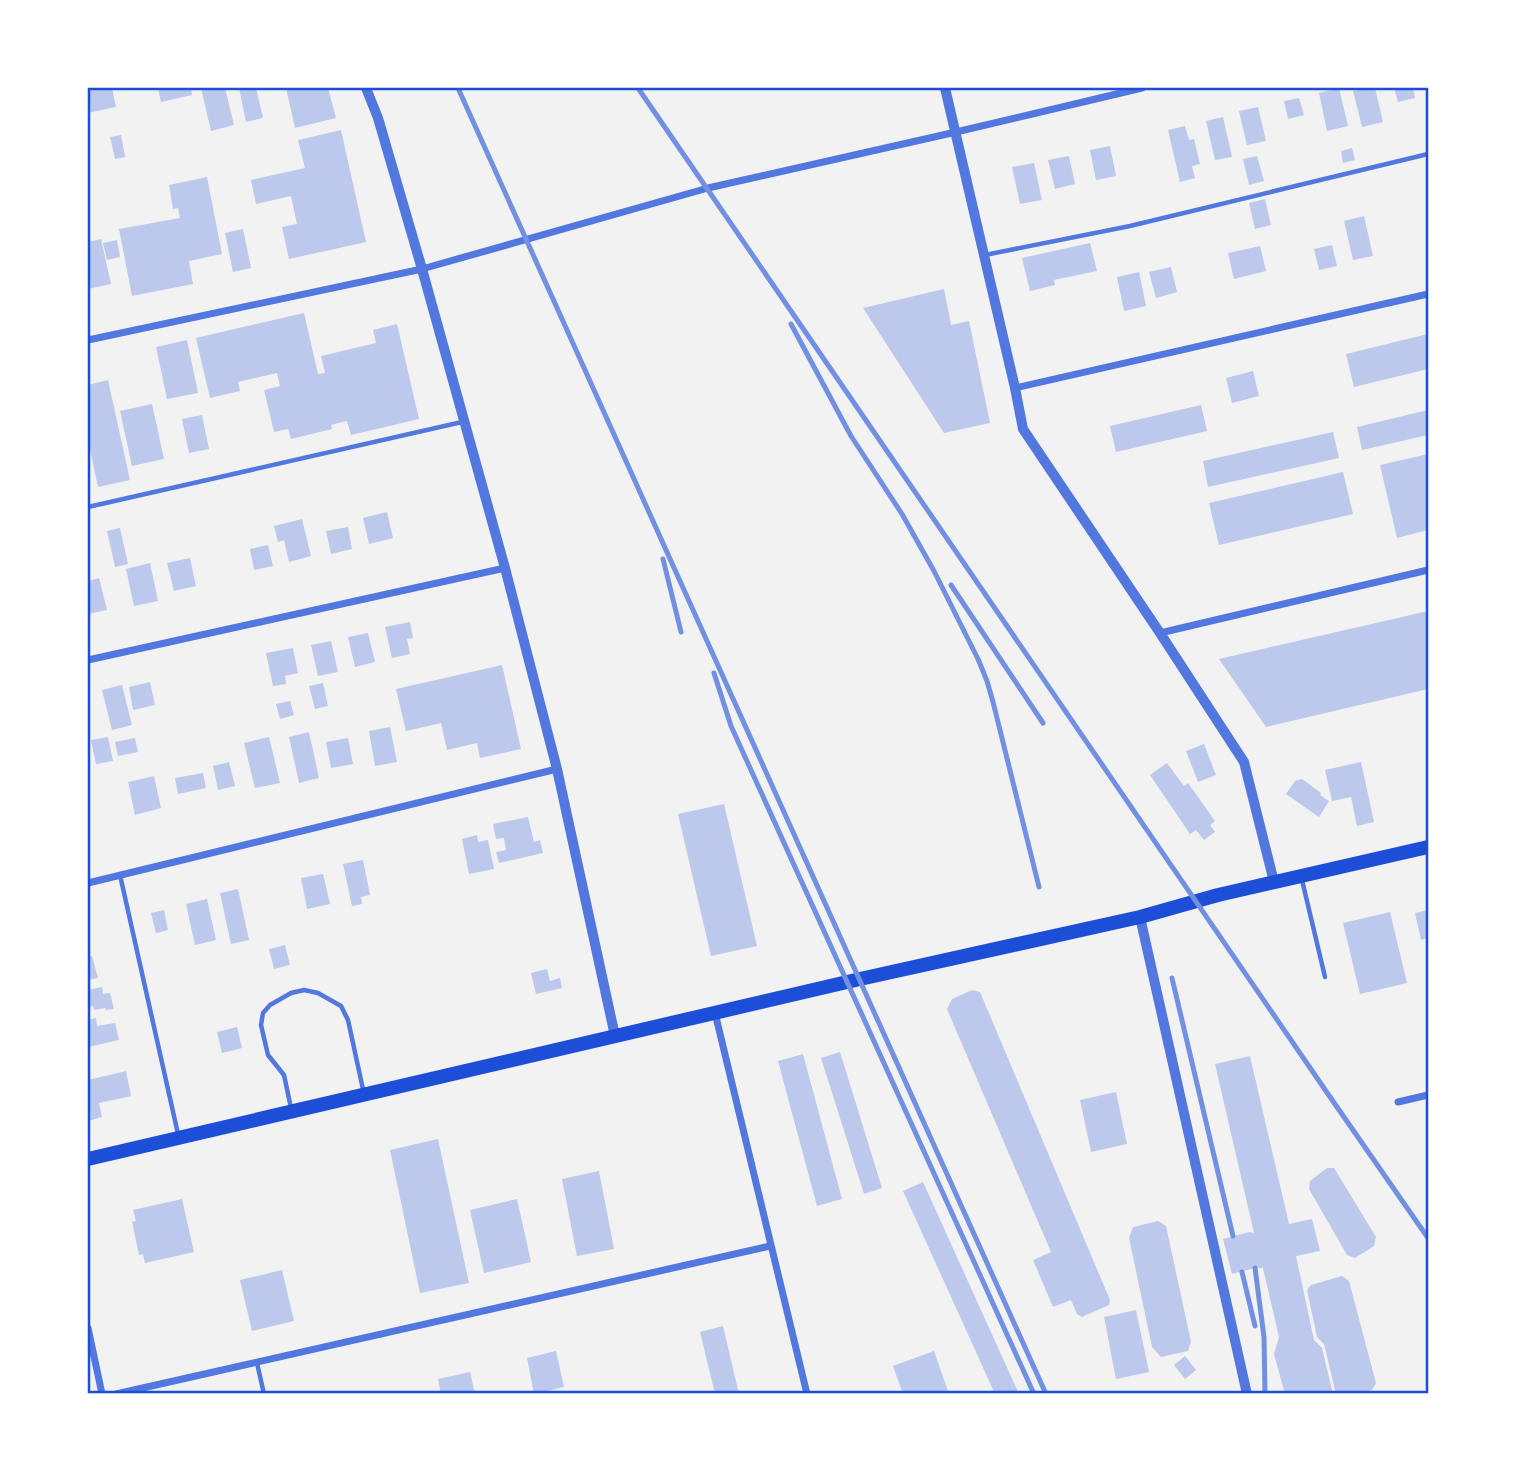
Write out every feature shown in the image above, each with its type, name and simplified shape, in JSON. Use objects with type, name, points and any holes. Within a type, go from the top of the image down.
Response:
[{"type":"main road","points":[[88,1159],[1140,917],[1274,882],[1429,847]]},
{"type":"street","points":[[366,88],[378,118],[422,269],[505,569],[556,769],[615,1036]]},
{"type":"street","points":[[945,88],[1023,429],[1244,762],[1274,882]]},
{"type":"street","points":[[88,340],[422,269],[708,188],[1142,88]]},
{"type":"street","points":[[1015,388],[1429,294]]},
{"type":"street","points":[[88,660],[505,569]]},
{"type":"street","points":[[1160,633],[1429,570]]},
{"type":"street","points":[[88,883],[556,769]]},
{"type":"street","points":[[1140,917],[1247,1394]]},
{"type":"street","points":[[715,1013],[807,1394]]},
{"type":"street","points":[[1398,1102],[1429,1095]]},
{"type":"street","points":[[116,1394],[770,1246]]},
{"type":"street","points":[[88,1328],[102,1394]]},
{"type":"lane","points":[[984,255],[1130,226],[1429,154]]},
{"type":"lane","points":[[88,507],[464,422]]},
{"type":"lane","points":[[120,875],[179,1138]]},
{"type":"lane","points":[[1301,876],[1325,977]]},
{"type":"lane","points":[[292,1112],[284,1075],[268,1055],[261,1025],[263,1013],[270,1005],[291,993],[304,990],[318,993],[341,1006],[348,1020],[364,1095]]},
{"type":"lane","points":[[257,1362],[264,1394]]},
{"type":"building","points":[[88,88],[112,88],[116,107],[88,113]]},
{"type":"building","points":[[158,88],[191,88],[192,95],[161,102]]},
{"type":"building","points":[[201,88],[225,88],[234,125],[211,131]]},
{"type":"building","points":[[239,88],[256,88],[263,118],[246,122]]},
{"type":"building","points":[[286,88],[328,88],[336,118],[295,128]]},
{"type":"building","points":[[1339,88],[1348,126],[1327,131],[1319,93]]},
{"type":"building","points":[[1375,88],[1383,122],[1362,127],[1353,91]]},
{"type":"building","points":[[1394,88],[1413,88],[1415,98],[1398,102]]},
{"type":"building","points":[[1299,98],[1304,115],[1288,119],[1284,101]]},
{"type":"building","points":[[1258,107],[1266,141],[1247,145],[1239,111]]},
{"type":"building","points":[[1223,117],[1232,157],[1215,160],[1206,121]]},
{"type":"building","points":[[1185,126],[1189,140],[1194,139],[1200,164],[1192,166],[1195,178],[1180,182],[1168,130]]},
{"type":"building","points":[[341,130],[366,242],[289,259],[282,227],[297,224],[291,196],[256,204],[251,180],[305,168],[298,140]]},
{"type":"building","points":[[121,135],[125,157],[115,159],[110,137]]},
{"type":"building","points":[[1110,146],[1116,176],[1096,180],[1090,150]]},
{"type":"building","points":[[1352,148],[1355,160],[1343,163],[1341,151]]},
{"type":"building","points":[[1069,156],[1075,184],[1055,189],[1048,160]]},
{"type":"building","points":[[1257,156],[1264,181],[1249,185],[1243,159]]},
{"type":"building","points":[[1034,163],[1042,200],[1020,204],[1012,167]]},
{"type":"building","points":[[207,177],[222,254],[189,261],[193,284],[132,296],[119,229],[180,218],[178,208],[173,209],[169,185]]},
{"type":"building","points":[[1265,199],[1271,225],[1255,229],[1249,203]]},
{"type":"building","points":[[1364,216],[1373,256],[1353,260],[1344,221]]},
{"type":"building","points":[[243,229],[251,268],[233,272],[225,233]]},
{"type":"building","points":[[101,239],[111,284],[88,289],[88,242]]},
{"type":"building","points":[[117,240],[120,257],[107,260],[103,243]]},
{"type":"building","points":[[1090,243],[1097,271],[1054,280],[1055,285],[1030,291],[1022,258]]},
{"type":"building","points":[[1332,245],[1337,266],[1319,270],[1314,249]]},
{"type":"building","points":[[1260,246],[1266,271],[1234,279],[1228,253]]},
{"type":"building","points":[[1171,267],[1177,292],[1156,298],[1149,272]]},
{"type":"building","points":[[1139,272],[1146,306],[1124,311],[1117,277]]},
{"type":"building","points":[[944,289],[951,325],[969,321],[990,423],[944,433],[863,308]]},
{"type":"building","points":[[304,313],[318,374],[325,373],[321,356],[376,343],[373,330],[397,324],[419,419],[351,435],[347,421],[331,425],[332,429],[291,439],[288,429],[274,432],[264,390],[280,386],[277,373],[238,382],[240,391],[210,398],[196,338]]},
{"type":"building","points":[[1428,334],[1428,369],[1354,387],[1346,354]]},
{"type":"building","points":[[187,340],[198,393],[167,399],[156,347]]},
{"type":"building","points":[[1253,371],[1259,396],[1232,403],[1226,378]]},
{"type":"building","points":[[108,380],[130,480],[98,487],[88,440],[88,385]]},
{"type":"building","points":[[152,404],[164,459],[132,466],[120,411]]},
{"type":"building","points":[[1201,405],[1207,431],[1116,452],[1110,426]]},
{"type":"building","points":[[1428,410],[1428,435],[1362,450],[1357,427]]},
{"type":"building","points":[[202,415],[209,449],[189,453],[182,419]]},
{"type":"building","points":[[1333,432],[1339,458],[1208,487],[1203,461]]},
{"type":"building","points":[[1428,454],[1428,530],[1397,538],[1380,465]]},
{"type":"building","points":[[1343,472],[1353,514],[1219,545],[1209,503]]},
{"type":"building","points":[[387,512],[393,538],[369,544],[363,518]]},
{"type":"building","points":[[302,519],[311,556],[289,562],[284,540],[278,542],[274,526]]},
{"type":"building","points":[[348,527],[352,549],[331,554],[326,531]]},
{"type":"building","points":[[120,528],[128,564],[115,567],[107,531]]},
{"type":"building","points":[[268,545],[273,566],[254,570],[250,549]]},
{"type":"building","points":[[190,558],[196,586],[174,591],[167,563]]},
{"type":"building","points":[[150,563],[158,601],[134,606],[126,569]]},
{"type":"building","points":[[99,578],[107,610],[88,614],[88,581]]},
{"type":"building","points":[[1428,611],[1428,689],[1266,727],[1219,659]]},
{"type":"building","points":[[410,622],[413,638],[407,639],[410,654],[392,658],[385,627]]},
{"type":"building","points":[[368,633],[375,662],[355,667],[348,637]]},
{"type":"building","points":[[331,641],[338,672],[318,676],[311,645]]},
{"type":"building","points":[[293,648],[298,673],[285,676],[286,684],[273,686],[266,653]]},
{"type":"building","points":[[502,665],[521,749],[480,758],[477,743],[447,750],[441,723],[406,731],[396,689]]},
{"type":"building","points":[[150,682],[155,705],[133,710],[129,687]]},
{"type":"building","points":[[323,683],[328,706],[315,709],[309,686]]},
{"type":"building","points":[[122,685],[132,725],[112,730],[102,690]]},
{"type":"building","points":[[290,701],[294,715],[280,719],[276,704]]},
{"type":"building","points":[[390,727],[397,762],[375,766],[369,731]]},
{"type":"building","points":[[309,732],[319,778],[299,783],[289,737]]},
{"type":"building","points":[[108,737],[113,761],[96,764],[91,740]]},
{"type":"building","points":[[269,737],[280,783],[255,788],[244,743]]},
{"type":"building","points":[[135,738],[138,752],[118,756],[115,742]]},
{"type":"building","points":[[348,738],[353,764],[331,768],[326,742]]},
{"type":"building","points":[[1204,744],[1216,775],[1198,782],[1186,751]]},
{"type":"building","points":[[229,762],[235,786],[218,790],[213,766]]},
{"type":"building","points":[[1361,762],[1374,822],[1357,826],[1351,797],[1332,801],[1325,770]]},
{"type":"building","points":[[1167,763],[1184,786],[1188,783],[1215,821],[1210,825],[1215,832],[1204,840],[1196,830],[1190,834],[1150,775]]},
{"type":"building","points":[[203,773],[206,788],[178,794],[175,778]]},
{"type":"building","points":[[154,776],[161,808],[135,815],[128,782]]},
{"type":"building","points":[[1302,779],[1329,801],[1319,817],[1286,794],[1295,781]]},
{"type":"building","points":[[724,804],[757,946],[711,956],[678,814]]},
{"type":"building","points":[[528,817],[534,842],[540,840],[543,853],[499,863],[496,852],[506,850],[504,838],[496,839],[493,824]]},
{"type":"building","points":[[477,835],[478,842],[488,840],[494,869],[469,874],[462,839]]},
{"type":"building","points":[[363,860],[370,895],[361,897],[362,904],[352,906],[343,864]]},
{"type":"building","points":[[323,874],[330,904],[307,909],[301,878]]},
{"type":"building","points":[[238,889],[249,940],[231,944],[220,893]]},
{"type":"building","points":[[207,899],[216,940],[195,945],[186,904]]},
{"type":"building","points":[[164,910],[168,930],[156,933],[151,913]]},
{"type":"building","points":[[1428,910],[1428,938],[1421,940],[1415,913]]},
{"type":"building","points":[[1390,912],[1407,983],[1360,994],[1343,923]]},
{"type":"building","points":[[285,945],[290,965],[274,969],[269,949]]},
{"type":"building","points":[[92,956],[98,978],[88,980],[88,957]]},
{"type":"building","points":[[547,969],[550,981],[560,978],[562,988],[536,994],[531,973]]},
{"type":"building","points":[[102,987],[103,994],[110,993],[114,1009],[94,1010],[93,1006],[88,1007],[88,990]]},
{"type":"building","points":[[972,990],[980,992],[1110,1300],[1109,1305],[1082,1317],[1077,1314],[1071,1300],[1053,1307],[1033,1260],[1051,1252],[947,1009],[952,999]]},
{"type":"building","points":[[96,1018],[97,1026],[115,1023],[119,1040],[88,1047],[88,1020]]},
{"type":"building","points":[[237,1027],[242,1048],[222,1053],[217,1032]]},
{"type":"building","points":[[840,1052],[882,1188],[864,1194],[821,1058]]},
{"type":"building","points":[[803,1054],[842,1199],[817,1206],[778,1061]]},
{"type":"building","points":[[1250,1056],[1289,1224],[1312,1219],[1320,1251],[1296,1256],[1314,1340],[1322,1348],[1333,1394],[1285,1394],[1274,1354],[1279,1337],[1263,1268],[1232,1274],[1223,1239],[1254,1233],[1215,1064]]},
{"type":"building","points":[[126,1071],[131,1096],[99,1103],[102,1117],[88,1121],[88,1080]]},
{"type":"building","points":[[1116,1092],[1127,1144],[1091,1152],[1080,1100]]},
{"type":"building","points":[[438,1139],[469,1283],[420,1293],[390,1150]]},
{"type":"building","points":[[1327,1168],[1334,1168],[1376,1237],[1374,1246],[1355,1258],[1347,1255],[1309,1189],[1310,1181]]},
{"type":"building","points":[[599,1171],[614,1249],[577,1256],[562,1179]]},
{"type":"building","points":[[923,1182],[1019,1394],[995,1394],[903,1191]]},
{"type":"building","points":[[182,1199],[194,1252],[145,1263],[143,1254],[139,1255],[132,1222],[136,1221],[133,1210]]},
{"type":"building","points":[[517,1199],[531,1262],[484,1273],[470,1210]]},
{"type":"building","points":[[1158,1221],[1166,1226],[1191,1342],[1188,1351],[1161,1357],[1152,1347],[1129,1238],[1133,1227]]},
{"type":"building","points":[[282,1270],[294,1321],[252,1331],[240,1280]]},
{"type":"building","points":[[1342,1276],[1349,1281],[1376,1383],[1372,1390],[1358,1394],[1336,1394],[1324,1344],[1317,1337],[1307,1290],[1311,1285]]},
{"type":"building","points":[[1136,1310],[1149,1372],[1116,1379],[1104,1317]]},
{"type":"building","points":[[723,1326],[739,1394],[715,1394],[700,1332]]},
{"type":"building","points":[[556,1351],[564,1387],[534,1394],[527,1358]]},
{"type":"building","points":[[934,1351],[949,1394],[903,1394],[893,1366]]},
{"type":"building","points":[[1185,1356],[1196,1370],[1185,1379],[1174,1365]]},
{"type":"building","points":[[470,1372],[475,1394],[441,1394],[438,1379]]},
{"type":"railway","points":[[458,88],[1046,1394]]},
{"type":"railway","points":[[638,88],[1428,1238]]},
{"type":"railway","points":[[791,324],[851,436],[902,514],[934,571],[978,659],[993,702],[1039,887]]},
{"type":"railway","points":[[663,559],[681,632]]},
{"type":"railway","points":[[951,585],[1043,723]]},
{"type":"railway","points":[[714,673],[731,726],[1034,1394]]},
{"type":"railway","points":[[1172,978],[1233,1236]]},
{"type":"railway","points":[[1255,1268],[1264,1337],[1265,1394]]},
{"type":"railway","points":[[1242,1272],[1255,1326]]}]
